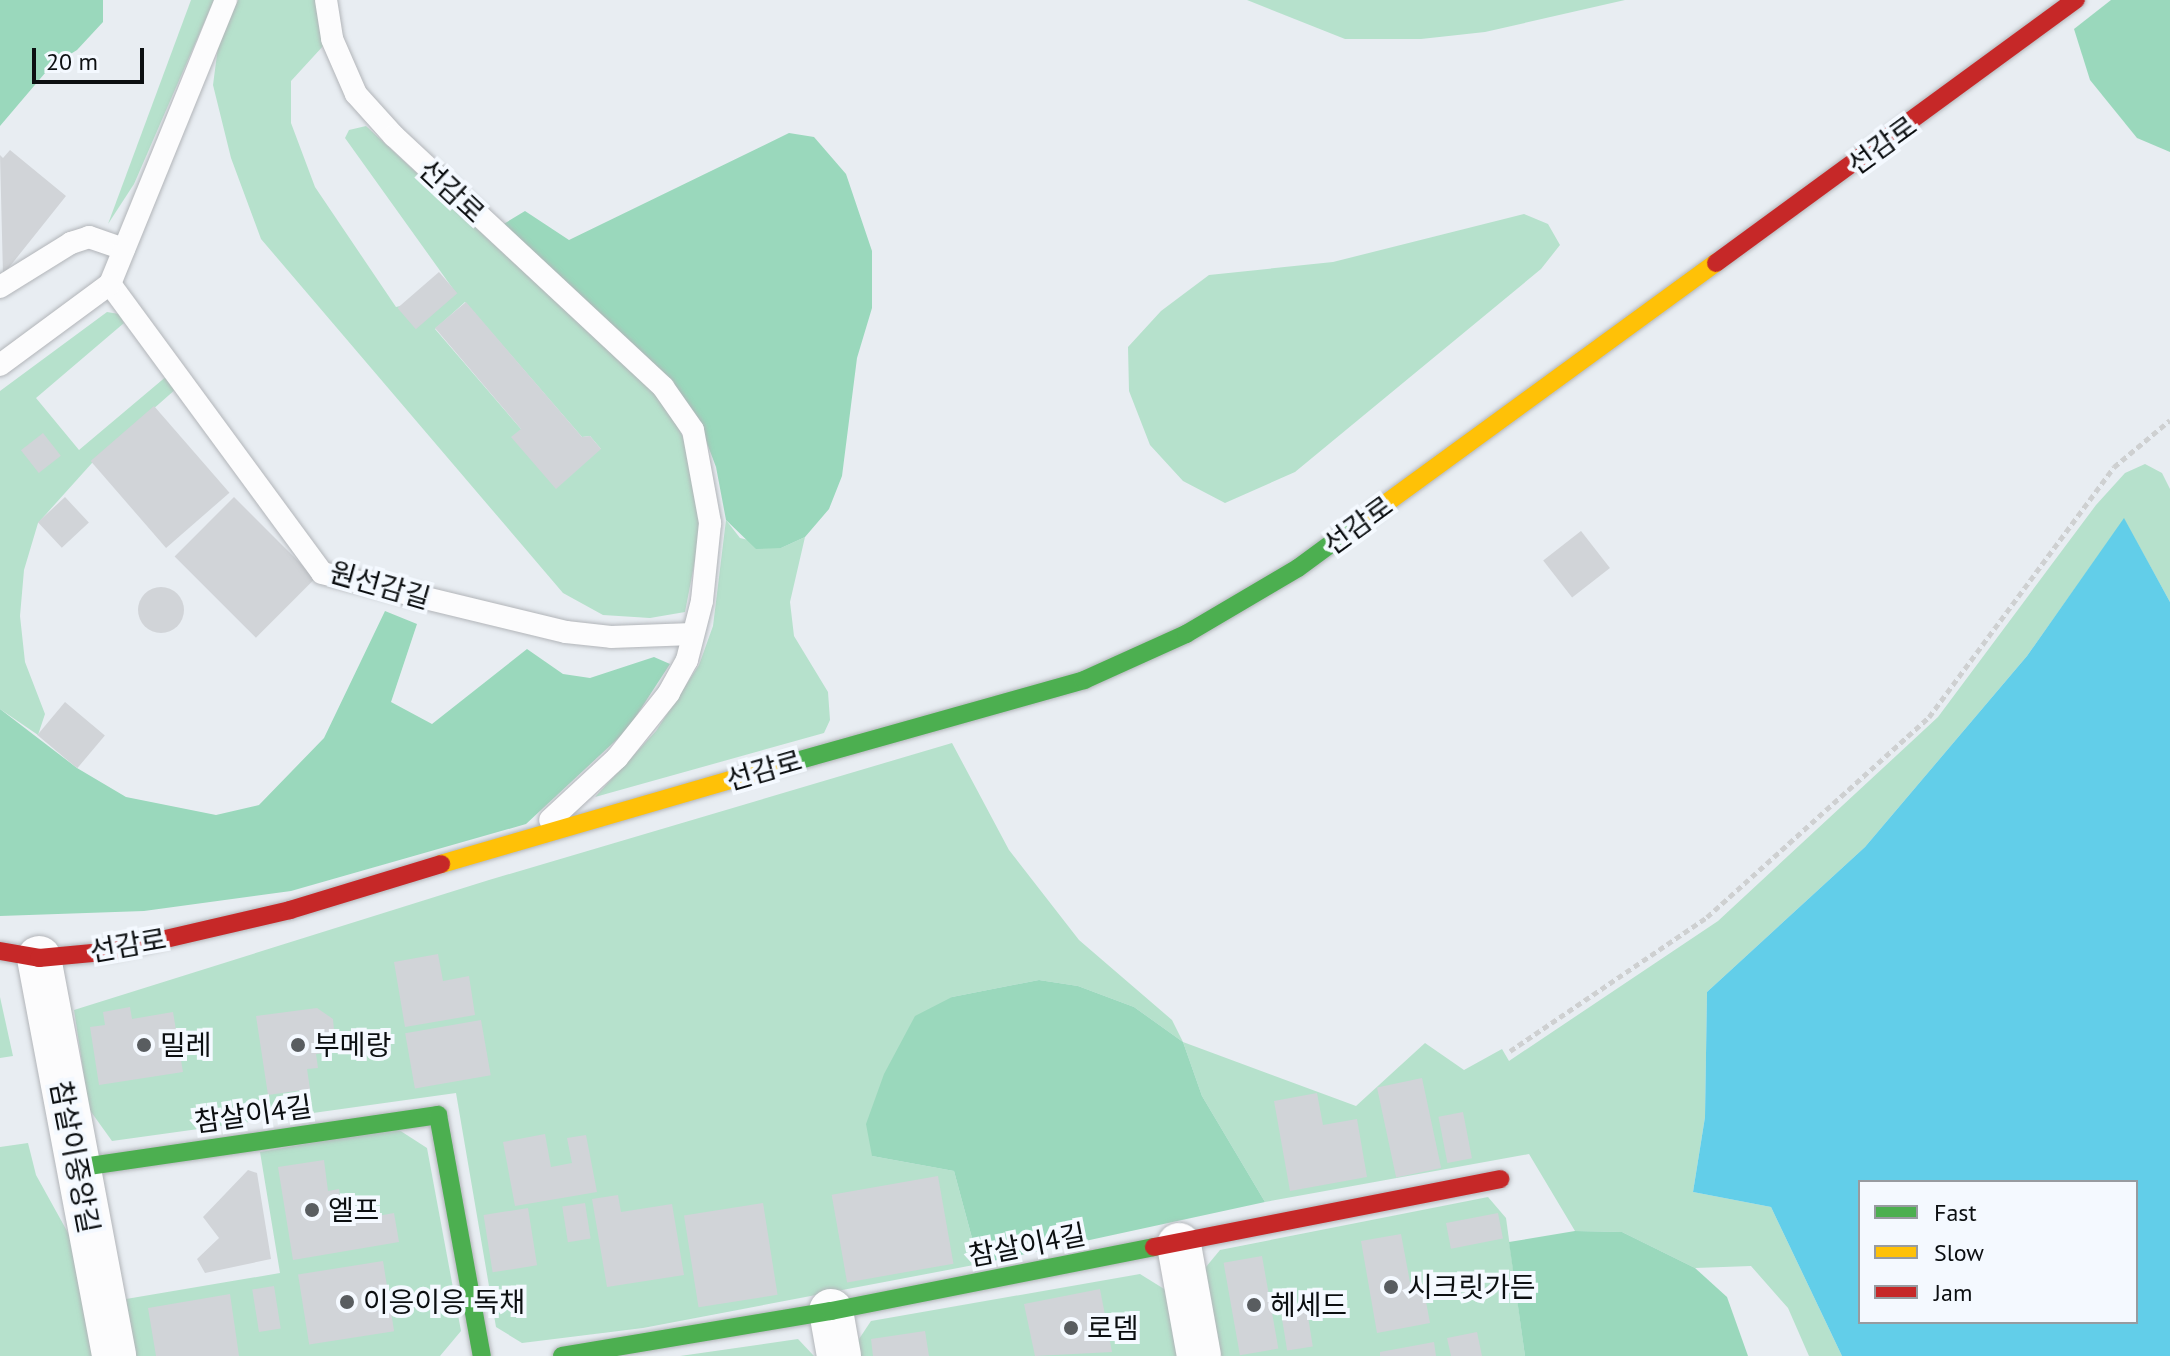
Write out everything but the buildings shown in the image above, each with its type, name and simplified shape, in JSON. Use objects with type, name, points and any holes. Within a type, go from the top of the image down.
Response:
[{"type":"street","name":"선감로","points":[[20,955],[114,951],[290,910],[531,836],[1084,680],[1186,634],[1298,568],[2076,0]]},
{"type":"street","name":"참살이중앙길","points":[[20,955],[75,1168],[114,1356]]},
{"type":"street","name":"참살이4길","points":[[75,1168],[438,1115],[482,1356]]},
{"type":"street","name":"참살이4길","points":[[562,1356],[831,1311],[1179,1245],[1500,1179]]},
{"type":"street","points":[[1179,1245],[1199,1356]]},
{"type":"street","points":[[831,1311],[839,1356]]},
{"type":"lane","points":[[0,365],[110,284],[226,0]]},
{"type":"lane","name":"선감로","points":[[326,0],[332,39],[356,94],[394,136],[663,387],[693,430],[710,523],[693,634],[669,693],[617,758],[531,836]]},
{"type":"lane","points":[[0,287],[71,243],[89,237],[124,249]]},
{"type":"lane","name":"원선감길","points":[[110,284],[322,573],[566,632],[611,637],[693,634]]},
{"type":"path","points":[[1510,1051],[1707,917],[1929,717],[2114,467],[2170,420]]},
{"type":"green space","points":[[0,0],[103,0],[103,22],[77,50],[51,66],[0,126]]},
{"type":"green space","points":[[191,0],[214,0],[134,184],[108,224]]},
{"type":"green space","points":[[238,0],[317,0],[324,45],[291,81],[291,123],[315,187],[396,307],[456,293],[345,138],[349,130],[366,126],[666,404],[687,445],[701,529],[685,612],[650,618],[603,615],[563,593],[261,239],[231,158],[213,85],[219,39]],"holes":[[[465,302],[582,437],[590,436],[601,449],[521,429],[435,329]]]},
{"type":"green space","points":[[1247,0],[1625,0],[1485,32],[1421,39],[1345,39]]},
{"type":"green space","points":[[2111,0],[2170,0],[2170,152],[2137,138],[2090,80],[2074,29]]},
{"type":"green space","points":[[789,133],[814,137],[846,174],[872,251],[872,308],[857,358],[842,476],[829,509],[805,537],[781,548],[756,549],[726,520],[716,467],[697,417],[502,225],[525,211],[569,240]]},
{"type":"green space","points":[[1524,214],[1548,224],[1560,245],[1541,269],[1295,472],[1225,503],[1183,481],[1150,445],[1129,391],[1128,347],[1161,311],[1209,275],[1333,262]]},
{"type":"green space","points":[[107,312],[119,314],[124,323],[36,398],[79,450],[168,375],[177,388],[92,463],[38,523],[24,570],[20,616],[25,662],[45,714],[38,735],[0,709],[0,391]]},
{"type":"green space","points":[[2145,464],[2162,473],[2170,489],[2170,602],[2124,519],[2027,656],[1865,847],[1707,992],[1705,1117],[1693,1192],[1771,1207],[1842,1356],[1809,1356],[1788,1308],[1751,1266],[1695,1268],[1622,1232],[1575,1231],[1529,1154],[1265,1202],[1202,1096],[1183,1042],[1356,1106],[1425,1043],[1464,1070],[1502,1049],[1509,1061],[1718,921],[1938,717],[2096,505],[2125,473]]},
{"type":"green space","points":[[726,520],[740,538],[781,548],[805,537],[790,602],[794,636],[828,692],[830,720],[824,733],[595,797],[656,731],[699,665],[713,626]]},
{"type":"green space","points":[[385,611],[417,624],[391,702],[432,724],[527,649],[563,674],[590,678],[654,657],[670,664],[627,730],[526,824],[291,891],[144,911],[0,916],[0,709],[77,768],[126,797],[216,815],[259,805],[324,738]]},
{"type":"green space","points":[[952,743],[1009,850],[1079,940],[1172,1020],[1183,1042],[1134,1007],[1078,986],[1039,980],[952,997],[872,1156],[954,1171],[979,1264],[643,1328],[522,1343],[496,1327],[456,1093],[112,1141],[89,1109],[74,1010],[489,880]]},
{"type":"green space","points":[[1039,980],[1078,986],[1134,1007],[1183,1042],[1202,1096],[1265,1202],[979,1264],[954,1171],[872,1156],[866,1124],[884,1074],[915,1016],[952,997]]},
{"type":"green space","points":[[0,997],[13,1056],[0,1058]]},
{"type":"green space","points":[[396,1128],[427,1148],[461,1331],[440,1356],[136,1356],[126,1299],[280,1273],[260,1152]]},
{"type":"green space","points":[[28,1143],[36,1175],[72,1240],[92,1356],[0,1356],[0,1147]]},
{"type":"green space","points":[[1488,1197],[1506,1218],[1525,1356],[1215,1356],[1201,1273],[1220,1250]]},
{"type":"green space","points":[[1575,1231],[1622,1232],[1695,1268],[1727,1297],[1748,1356],[1525,1356],[1509,1242]]},
{"type":"green space","points":[[1140,1274],[1169,1292],[1183,1356],[857,1356],[855,1345],[871,1321]]},
{"type":"green space","points":[[798,1339],[814,1356],[680,1356]]},
{"type":"water","points":[[2124,518],[2170,602],[2170,1356],[1842,1356],[1771,1207],[1693,1192],[1705,1117],[1707,992],[1865,847],[2027,656]]},
{"type":"traffic: fast","points":[[786,764],[1084,680],[1186,634],[1298,568],[1359,523]]},
{"type":"traffic: fast","points":[[75,1168],[438,1115],[482,1356]]},
{"type":"traffic: fast","points":[[562,1356],[831,1311],[1154,1247]]},
{"type":"traffic: slow","points":[[1359,523],[1716,263]]},
{"type":"traffic: slow","points":[[441,864],[786,764]]},
{"type":"traffic: jam","points":[[1716,263],[2076,0]]},
{"type":"traffic: jam","points":[[0,951],[39,958],[114,951],[290,910],[441,864]]},
{"type":"traffic: jam","points":[[1154,1247],[1500,1179]]},
{"type":"place","name":"밀레","points":[[144,1045]]},
{"type":"place","name":"부메랑","points":[[298,1045]]},
{"type":"place","name":"엘프","points":[[312,1210]]},
{"type":"place","name":"시크릿가든","points":[[1391,1287]]},
{"type":"place","name":"이응이응 독채","points":[[347,1302]]},
{"type":"place","name":"헤세드","points":[[1254,1305]]},
{"type":"place","name":"로뎀","points":[[1071,1328]]}]
